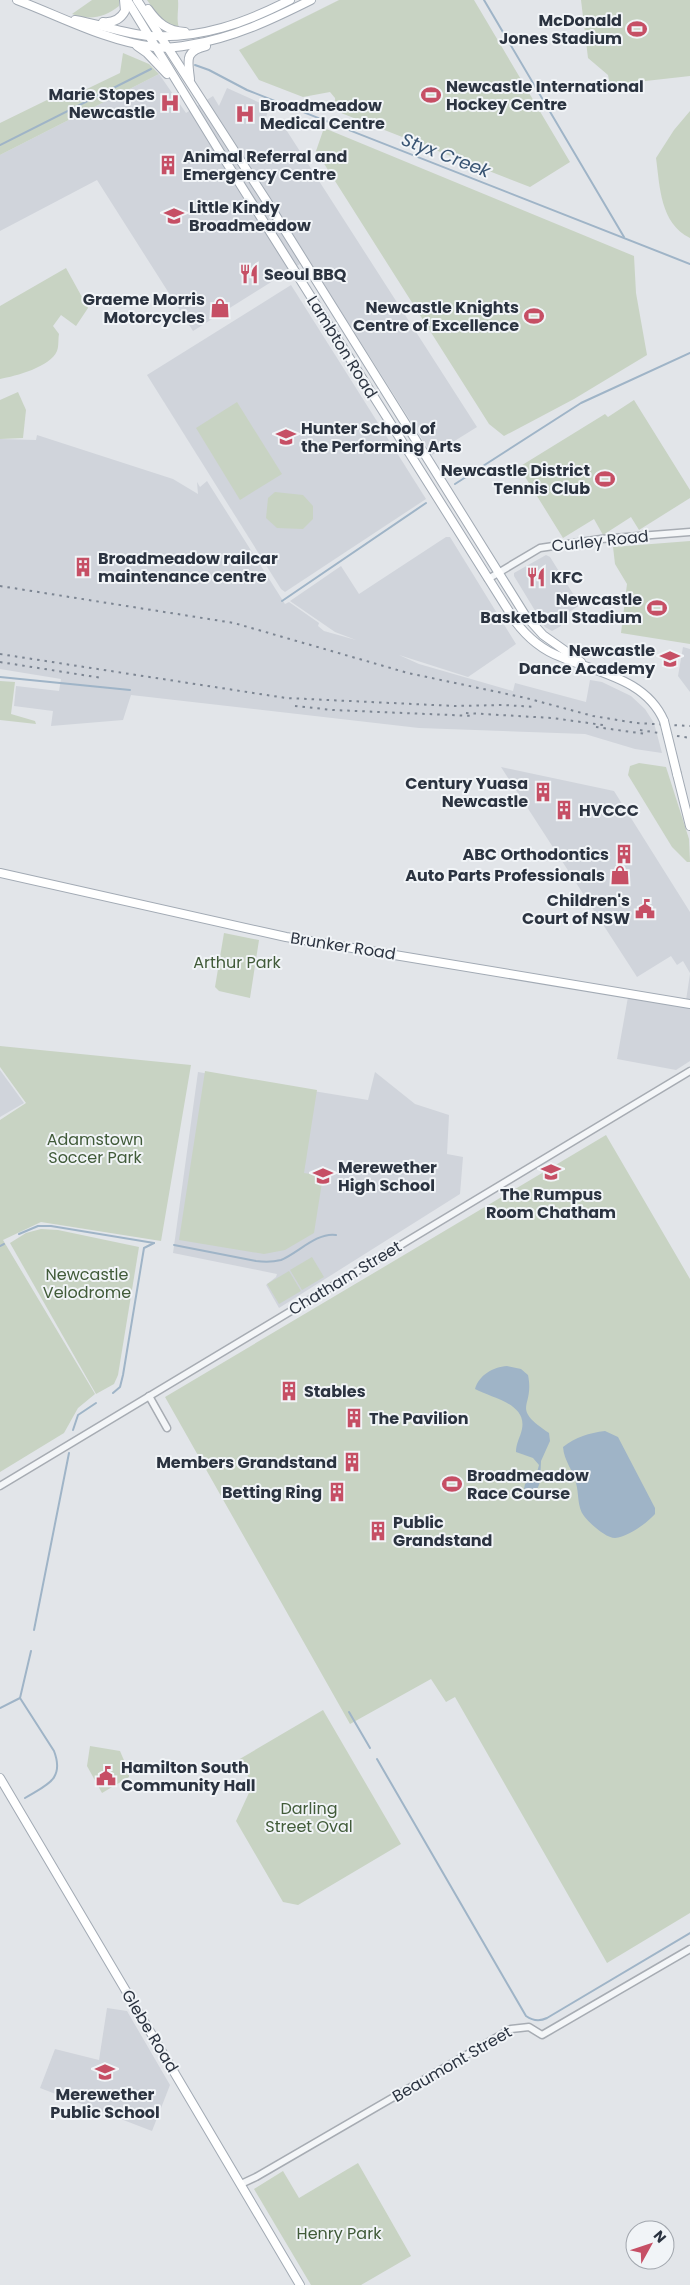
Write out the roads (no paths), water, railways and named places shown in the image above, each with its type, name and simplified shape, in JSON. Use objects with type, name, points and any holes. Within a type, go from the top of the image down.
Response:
[{"type":"main road","points":[[17,0],[94,31],[132,43],[156,48],[199,44],[254,28],[310,0]]},
{"type":"main road","points":[[94,23],[111,23],[119,18],[125,11],[125,0]]},
{"type":"main road","name":"Lambton Road","points":[[125,0],[515,621],[529,637],[560,657],[627,682],[655,705],[664,721],[690,826]]},
{"type":"main road","points":[[63,18],[94,23],[148,36],[194,35],[242,22],[290,0]]},
{"type":"main road","points":[[137,1],[147,8],[161,25],[177,32],[194,35]]},
{"type":"main road","name":"Lambton Road","points":[[137,1],[266,200],[534,626],[553,643],[585,665]]},
{"type":"main road","points":[[190,82],[187,64],[192,53],[200,48],[223,42],[227,36]]},
{"type":"main road","points":[[132,43],[143,50],[174,79]]},
{"type":"main road","name":"Brunker Road","points":[[0,873],[286,937],[690,1004]]},
{"type":"main road","name":"Glebe Road","points":[[0,1778],[300,2285]]},
{"type":"street","name":"Curley Road","points":[[488,579],[529,553],[549,546],[601,539],[690,532]]},
{"type":"street","name":"Chatham Street","points":[[0,1486],[690,1070]]},
{"type":"street","points":[[149,1396],[167,1428]]},
{"type":"street","name":"Beaumont Street","points":[[241,2184],[256,2178],[511,2029],[529,2027],[542,2035],[690,1949]]},
{"type":"water","points":[[507,1366],[521,1369],[528,1375],[529,1395],[526,1407],[527,1412],[537,1424],[549,1433],[550,1441],[541,1461],[540,1482],[532,1496],[524,1489],[525,1484],[536,1476],[539,1465],[533,1458],[516,1452],[522,1429],[522,1420],[519,1413],[514,1407],[475,1389],[487,1373]]},
{"type":"water","points":[[605,1431],[618,1437],[655,1508],[655,1514],[642,1525],[626,1535],[615,1538],[607,1536],[598,1530],[582,1512],[576,1483],[565,1457],[563,1447],[583,1436]]},
{"type":"waterway","points":[[484,0],[624,237]]},
{"type":"waterway","name":"Styx Creek","points":[[195,65],[209,70],[247,90],[690,264]]},
{"type":"waterway","name":"Styx Creek","points":[[0,145],[151,69]]},
{"type":"waterway","points":[[455,484],[581,403],[690,353]]},
{"type":"waterway","points":[[282,601],[426,503]]},
{"type":"waterway","points":[[0,677],[130,690]]},
{"type":"waterway","points":[[19,1234],[38,1226],[51,1226],[154,1243]]},
{"type":"waterway","points":[[174,1245],[265,1262],[281,1260],[315,1240],[329,1235],[336,1235]]},
{"type":"waterway","points":[[113,1393],[120,1387],[123,1375],[144,1248],[154,1243]]},
{"type":"waterway","points":[[0,1246],[4,1244]]},
{"type":"waterway","points":[[73,1430],[78,1415],[96,1403]]},
{"type":"waterway","points":[[34,1630],[69,1453]]},
{"type":"waterway","points":[[25,1798],[46,1785],[55,1775],[57,1769],[54,1751],[20,1698],[31,1651]]},
{"type":"waterway","points":[[0,1708],[20,1698]]},
{"type":"waterway","points":[[349,1712],[370,1748]]},
{"type":"waterway","points":[[377,1759],[526,2016],[529,2018],[534,2020],[547,2018],[690,1933]]},
{"type":"railway","points":[[0,586],[234,623],[408,673],[526,698],[593,716],[636,723],[690,726]]},
{"type":"railway","points":[[0,654],[286,698],[455,706],[503,705],[536,707]]},
{"type":"railway","points":[[0,662],[102,678]]},
{"type":"railway","points":[[295,706],[333,710],[474,716]]},
{"type":"railway","points":[[466,713],[552,718],[603,725]]},
{"type":"railway","points":[[596,727],[646,734]]},
{"type":"railway","points":[[640,730],[690,738]]},
{"type":"place","name":"McDonald Jones Stadium","points":[[637,29]]},
{"type":"place","name":"Newcastle International Hockey Centre","points":[[431,95]]},
{"type":"place","name":"Marie Stopes Newcastle","points":[[170,103]]},
{"type":"place","name":"Broadmeadow Medical Centre","points":[[245,114]]},
{"type":"place","name":"Animal Referral and Emergency Centre","points":[[168,165]]},
{"type":"place","name":"Little Kindy Broadmeadow","points":[[174,216]]},
{"type":"place","name":"Seoul BBQ","points":[[249,274]]},
{"type":"place","name":"Graeme Morris Motorcycles","points":[[220,308]]},
{"type":"place","name":"Newcastle Knights Centre of Excellence","points":[[534,316]]},
{"type":"place","name":"Hunter School of the Performing Arts","points":[[286,437]]},
{"type":"place","name":"Newcastle District Tennis Club","points":[[605,479]]},
{"type":"place","name":"Broadmeadow railcar maintenance centre","points":[[83,567]]},
{"type":"place","name":"KFC","points":[[536,577]]},
{"type":"place","name":"Newcastle Basketball Stadium","points":[[657,608]]},
{"type":"place","name":"Newcastle Dance Academy","points":[[670,659]]},
{"type":"place","name":"Century Yuasa Newcastle","points":[[543,792]]},
{"type":"place","name":"HVCCC","points":[[564,810]]},
{"type":"place","name":"ABC Orthodontics","points":[[624,854]]},
{"type":"place","name":"Auto Parts Professionals","points":[[620,875]]},
{"type":"place","name":"Children's Court of NSW","points":[[645,909]]},
{"type":"place","name":"The Rumpus Room Chatham","points":[[551,1172]]},
{"type":"place","name":"Merewether High School","points":[[323,1176]]},
{"type":"place","name":"Stables","points":[[289,1391]]},
{"type":"place","name":"The Pavilion","points":[[354,1418]]},
{"type":"place","name":"Members Grandstand","points":[[352,1462]]},
{"type":"place","name":"Broadmeadow Race Course","points":[[452,1484]]},
{"type":"place","name":"Betting Ring","points":[[337,1492]]},
{"type":"place","name":"Public Grandstand","points":[[378,1531]]},
{"type":"place","name":"Hamilton South Community Hall","points":[[106,1776]]},
{"type":"place","name":"Merewether Public School","points":[[105,2072]]},
{"type":"park label","name":"Arthur Park","points":[[237,962]]},
{"type":"park label","name":"Adamstown Soccer Park","points":[[95,1148]]},
{"type":"park label","name":"Newcastle Velodrome","points":[[87,1283]]},
{"type":"park label","name":"Darling Street Oval","points":[[309,1817]]},
{"type":"park label","name":"Henry Park","points":[[339,2233]]}]
